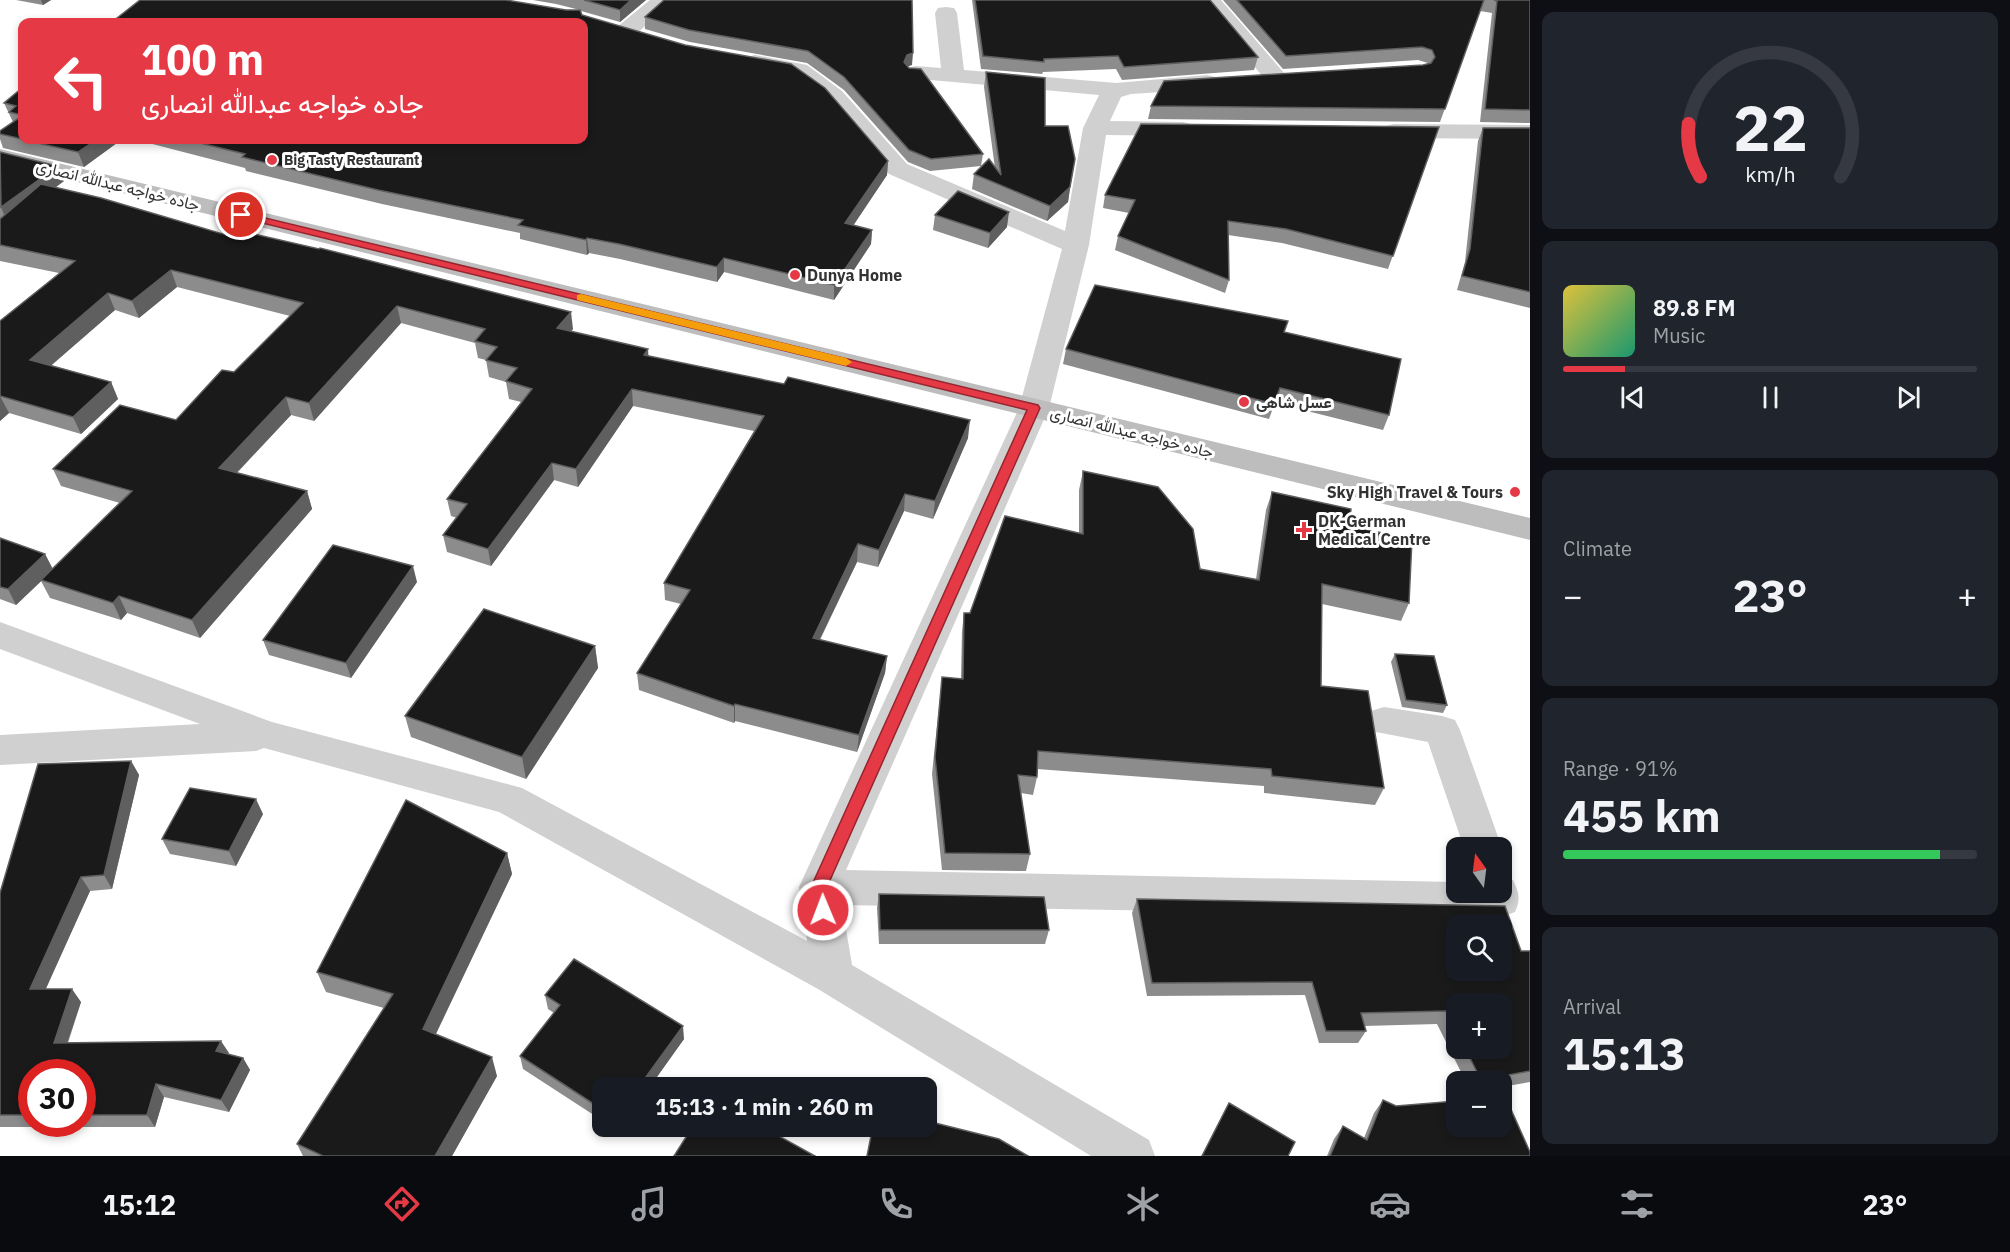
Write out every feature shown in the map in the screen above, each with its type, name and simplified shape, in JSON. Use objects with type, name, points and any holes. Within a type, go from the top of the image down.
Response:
[{"type":"main road","name":"جاده خواجه عبدالله انصاری","points":[[0,156],[1530,529]]},
{"type":"street","points":[[625,32],[663,0]]},
{"type":"street","points":[[916,73],[1116,90],[1131,87],[1288,77],[1210,0]]},
{"type":"street","points":[[946,13],[953,76]]},
{"type":"street","points":[[731,58],[799,70],[834,96],[898,169],[1076,245]]},
{"type":"street","points":[[833,976],[819,887],[1034,408],[1076,245],[1095,128],[1111,94],[1116,90]]},
{"type":"street","points":[[1095,128],[1201,129]]},
{"type":"street","points":[[1377,131],[1530,132]]},
{"type":"street","points":[[0,635],[268,735],[509,799],[833,976],[1133,1156]]},
{"type":"street","points":[[1384,721],[1442,730],[1479,837]]},
{"type":"street","points":[[0,750],[268,735]]},
{"type":"street","points":[[819,887],[1446,899]]},
{"type":"building","points":[[140,0],[506,0],[566,10],[580,10],[582,15],[685,45],[791,64],[825,88],[888,161],[845,223],[872,230],[834,285],[724,258],[717,267],[619,244],[587,238],[586,240],[518,225],[523,220],[378,190],[242,157],[245,154],[204,144],[588,144],[588,18],[117,18]]},
{"type":"building","points":[[584,0],[631,0],[620,10]]},
{"type":"building","points":[[664,0],[912,0],[913,53],[907,55],[904,62],[909,68],[921,69],[983,154],[931,159],[909,150],[844,77],[808,51],[689,30],[645,17]]},
{"type":"building","points":[[975,0],[1210,0],[1258,57],[1124,67],[1118,56],[1044,59],[1044,62],[983,56]]},
{"type":"building","points":[[1237,0],[1484,0],[1445,109],[1151,106],[1164,81],[1423,65],[1431,63],[1435,57],[1432,50],[1422,47],[1286,56]]},
{"type":"building","points":[[1494,0],[1530,0],[1530,110],[1485,109],[1497,1]]},
{"type":"building","points":[[986,72],[1045,78],[1045,126],[1068,126],[1075,159],[1070,187],[1050,206],[974,174],[989,159],[1001,175]]},
{"type":"building","points":[[18,91],[18,114],[9,112],[16,106],[4,103]]},
{"type":"building","points":[[18,119],[18,138],[0,134],[0,131]]},
{"type":"building","points":[[1141,124],[1439,127],[1393,256],[1286,229],[1228,221],[1229,280],[1118,236],[1135,200],[1105,195]]},
{"type":"building","points":[[1483,128],[1530,128],[1530,292],[1462,276],[1470,249]]},
{"type":"building","points":[[42,144],[90,144],[78,152]]},
{"type":"building","points":[[0,152],[58,166],[1,207]]},
{"type":"building","points":[[41,184],[101,198],[243,240],[250,233],[320,248],[571,312],[557,328],[648,349],[644,355],[784,384],[788,377],[970,420],[935,501],[905,494],[879,550],[858,544],[813,638],[887,656],[859,735],[735,704],[734,706],[637,673],[690,590],[664,583],[764,416],[632,389],[576,469],[552,463],[488,549],[443,535],[467,504],[447,499],[532,389],[506,381],[517,368],[486,360],[497,347],[475,341],[485,329],[397,306],[309,403],[286,397],[219,468],[307,491],[192,620],[119,596],[113,603],[41,580],[132,491],[53,469],[120,405],[176,420],[222,370],[234,372],[303,303],[171,270],[132,301],[108,293],[30,360],[111,382],[73,417],[0,396],[0,321],[75,261],[0,245],[0,219]]},
{"type":"building","points":[[958,191],[1009,212],[990,233],[935,215]]},
{"type":"building","points":[[1095,285],[1288,321],[1284,332],[1401,359],[1389,415],[1280,388],[1274,404],[1066,349]]},
{"type":"building","points":[[1083,471],[1158,487],[1193,529],[1200,569],[1259,580],[1272,492],[1351,509],[1349,526],[1412,539],[1409,603],[1322,584],[1321,686],[1368,691],[1384,788],[1272,776],[1271,769],[1038,751],[1037,777],[1018,775],[1030,854],[945,853],[935,757],[942,677],[963,679],[964,613],[970,613],[1005,516],[1083,534]]},
{"type":"building","points":[[0,538],[45,554],[8,589],[0,587]]},
{"type":"building","points":[[333,545],[413,566],[346,663],[263,640]]},
{"type":"building","points":[[484,609],[595,646],[522,757],[405,716]]},
{"type":"building","points":[[1395,654],[1434,656],[1447,705],[1406,700]]},
{"type":"building","points":[[131,761],[104,875],[81,877],[30,989],[72,989],[54,1043],[221,1041],[216,1051],[243,1058],[221,1100],[156,1084],[147,1115],[96,1115],[96,1059],[18,1059],[18,1115],[0,1115],[0,893],[38,764]]},
{"type":"building","points":[[190,788],[256,799],[229,851],[162,839]]},
{"type":"building","points":[[406,800],[507,853],[423,1029],[492,1057],[435,1156],[323,1156],[297,1144],[393,994],[317,972]]},
{"type":"building","points":[[879,894],[1044,897],[1049,930],[880,930]]},
{"type":"building","points":[[1137,899],[1505,906],[1508,915],[1446,915],[1446,981],[1512,981],[1512,926],[1521,951],[1530,951],[1530,1071],[1512,1074],[1512,1071],[1476,1071],[1470,1059],[1512,1059],[1512,993],[1446,993],[1446,1011],[1361,1013],[1366,1031],[1326,1031],[1312,982],[1152,983]]},
{"type":"building","points":[[574,959],[683,1026],[646,1077],[592,1077],[592,1103],[520,1056],[560,1005],[545,995]]},
{"type":"building","points":[[1383,1100],[1396,1106],[1446,1102],[1446,1137],[1512,1137],[1512,1112],[1530,1156],[1330,1156],[1343,1126],[1367,1140]]},
{"type":"building","points":[[1229,1103],[1295,1142],[1288,1156],[1202,1156]]},
{"type":"building","points":[[937,1124],[999,1139],[1028,1156],[867,1156],[871,1137],[937,1137]]},
{"type":"building","points":[[686,1137],[781,1137],[815,1156],[674,1156]]},
{"type":"slow traffic","points":[[581,298],[846,362]]},
{"type":"place","name":"Big Tasty Restaurant","points":[[272,160]]},
{"type":"place","name":"Dunya Home","points":[[795,275]]},
{"type":"place","name":"عسل شاهی","points":[[1244,402]]},
{"type":"place","name":"Sky High Travel & Tours","points":[[1515,492]]},
{"type":"place","name":"DK-German Medical Centre","points":[[1304,530]]},
{"type":"route","points":[[241,215],[1034,408],[819,887],[823,910]]}]
